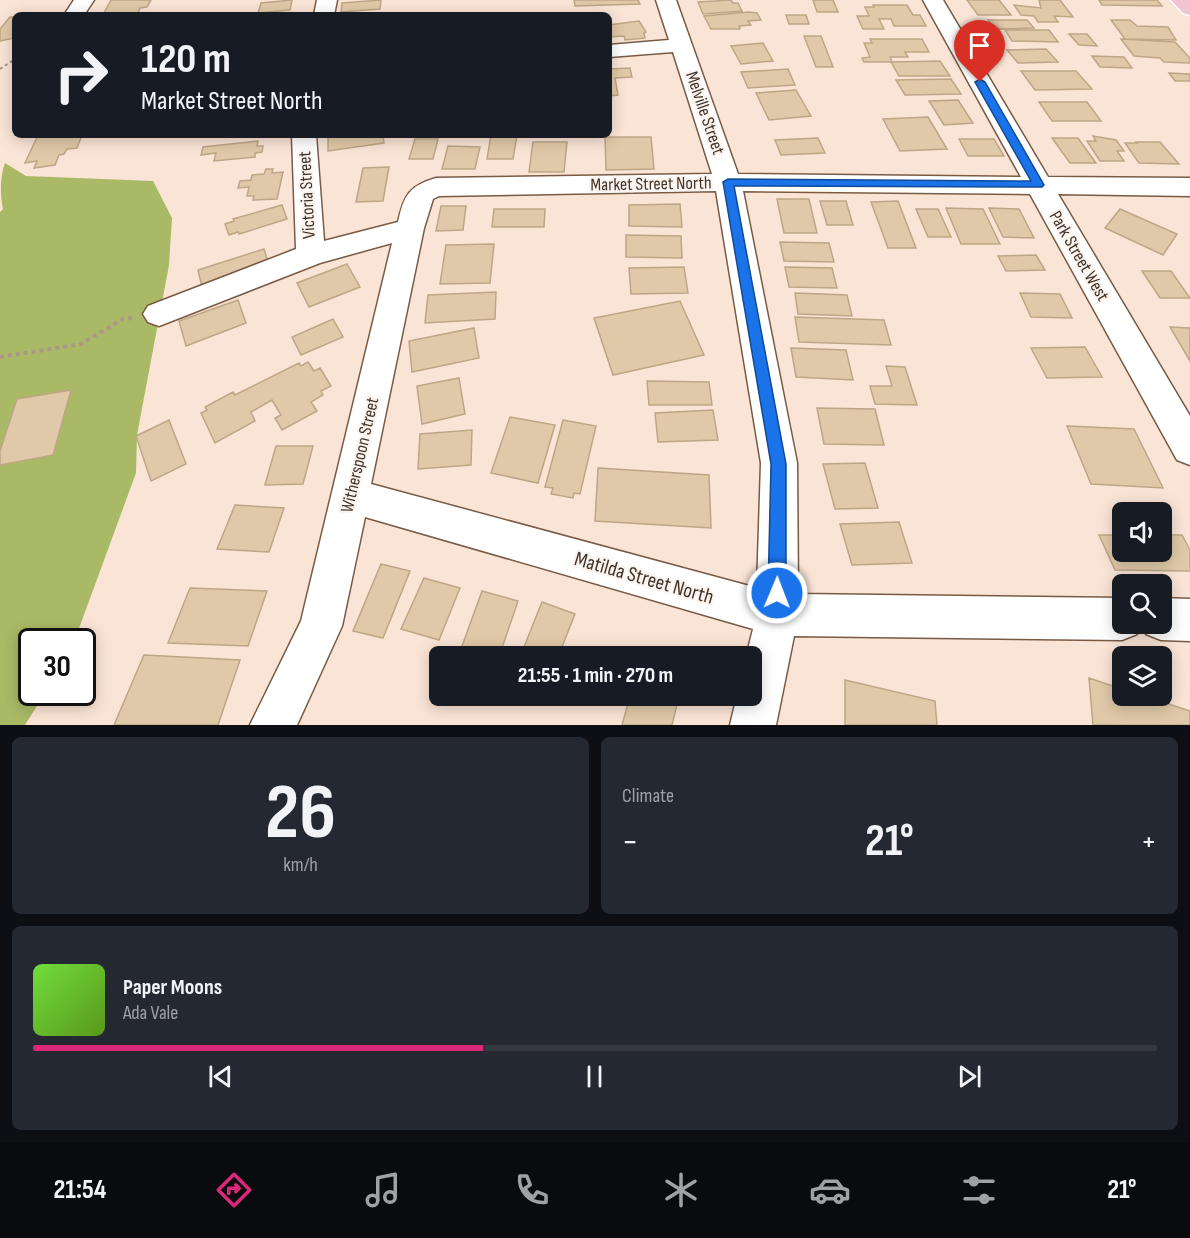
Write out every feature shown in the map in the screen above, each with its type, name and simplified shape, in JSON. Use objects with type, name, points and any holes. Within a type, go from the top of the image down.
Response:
[{"type":"main road","points":[[1181,0],[1190,9]]},
{"type":"street","name":"Melville Street","points":[[666,0],[728,182],[779,464],[777,615],[753,725]]},
{"type":"street","name":"Park Street West","points":[[933,0],[1190,449]]},
{"type":"street","points":[[612,51],[682,45]]},
{"type":"street","name":"Victoria Street","points":[[303,138],[311,255]]},
{"type":"street","name":"Market Street North","points":[[436,187],[728,182],[1190,187]]},
{"type":"street","name":"Witherspoon Street","points":[[273,725],[321,626],[418,197],[426,190],[436,187]]},
{"type":"street","points":[[159,314],[311,255],[410,228]]},
{"type":"street","name":"Matilda Street North","points":[[351,495],[777,615],[1112,619]]},
{"type":"street","points":[[1172,620],[1190,620]]},
{"type":"path","points":[[0,357],[81,344],[123,319],[159,314]]},
{"type":"green space","points":[[5,163],[26,176],[153,181],[172,218],[169,265],[137,435],[136,473],[79,628],[18,628],[18,706],[37,706],[25,725],[0,725],[0,212],[3,209],[2,174]]},
{"type":"building","points":[[111,0],[151,0],[147,7],[140,8],[138,12],[105,12]]},
{"type":"building","points":[[292,0],[290,10],[258,12],[261,3]]},
{"type":"building","points":[[381,0],[380,9],[341,12],[342,3]]},
{"type":"building","points":[[574,0],[638,0],[640,4],[575,6]]},
{"type":"building","points":[[731,0],[733,3],[738,3],[742,11],[703,14],[698,2]]},
{"type":"building","points":[[813,0],[833,0],[838,12],[817,12]]},
{"type":"building","points":[[967,0],[999,0],[1011,15],[978,15]]},
{"type":"building","points":[[1039,0],[1060,0],[1073,17],[1054,16],[1058,22],[1038,22],[1034,16],[1021,15],[1014,5],[1041,8]]},
{"type":"building","points":[[1099,0],[1157,0],[1162,6],[1102,5]]},
{"type":"building","points":[[873,5],[907,5],[913,15],[920,15],[926,26],[894,26],[891,19],[879,19],[884,29],[863,29],[857,16],[869,16],[865,7],[874,7]]},
{"type":"building","points":[[757,13],[761,20],[748,21],[751,25],[739,26],[740,29],[711,29],[704,16]]},
{"type":"building","points":[[786,15],[806,15],[809,24],[789,24]]},
{"type":"building","points":[[12,17],[12,39],[0,41],[0,29]]},
{"type":"building","points":[[988,20],[1027,20],[1034,28],[994,29]]},
{"type":"building","points":[[1111,20],[1130,20],[1137,26],[1168,27],[1176,40],[1125,39]]},
{"type":"building","points":[[639,21],[646,32],[644,33],[645,38],[625,40],[624,36],[612,37],[612,25]]},
{"type":"building","points":[[1005,30],[1049,30],[1058,42],[1012,41]]},
{"type":"building","points":[[1069,34],[1087,34],[1097,46],[1079,45]]},
{"type":"building","points":[[804,36],[821,36],[833,67],[816,67]]},
{"type":"building","points":[[870,39],[922,39],[929,52],[905,52],[908,57],[890,57],[892,62],[864,62],[862,58],[870,57],[864,43],[872,43]]},
{"type":"building","points":[[1121,39],[1175,42],[1190,58],[1190,63],[1164,62],[1160,58],[1134,56]]},
{"type":"building","points":[[763,43],[773,61],[741,64],[731,46]]},
{"type":"building","points":[[1046,49],[1058,62],[1018,63],[1007,50]]},
{"type":"building","points":[[1092,56],[1124,57],[1132,68],[1100,67]]},
{"type":"building","points":[[940,61],[950,76],[899,76],[891,62]]},
{"type":"building","points":[[630,68],[632,77],[615,78],[618,95],[612,96],[612,69]]},
{"type":"building","points":[[788,69],[795,85],[748,88],[741,72]]},
{"type":"building","points":[[1021,71],[1076,71],[1092,89],[1035,90]]},
{"type":"building","points":[[1169,73],[1190,74],[1190,81],[1175,81]]},
{"type":"building","points":[[951,79],[961,94],[905,95],[896,80]]},
{"type":"building","points":[[796,90],[811,116],[769,120],[756,93]]},
{"type":"building","points":[[958,100],[973,123],[944,125],[929,101]]},
{"type":"building","points":[[1039,102],[1087,102],[1101,121],[1052,121]]},
{"type":"building","points":[[928,117],[947,149],[900,151],[883,119]]},
{"type":"building","points":[[1093,136],[1116,140],[1124,151],[1117,151],[1124,161],[1100,161],[1087,141],[1096,141]]},
{"type":"building","points":[[651,137],[654,169],[606,170],[605,138]]},
{"type":"building","points":[[37,138],[81,138],[77,148],[67,149],[64,154],[59,155],[55,165],[34,168],[37,161],[25,163]]},
{"type":"building","points":[[328,138],[383,138],[384,143],[328,151]]},
{"type":"building","points":[[490,138],[516,138],[513,159],[487,159]]},
{"type":"building","points":[[818,138],[825,153],[781,155],[775,140]]},
{"type":"building","points":[[1052,138],[1078,138],[1096,163],[1070,163]]},
{"type":"building","points":[[415,139],[438,139],[433,159],[409,159]]},
{"type":"building","points":[[959,139],[994,139],[1004,156],[968,156]]},
{"type":"building","points":[[258,141],[257,146],[263,146],[262,152],[255,153],[255,157],[214,161],[216,153],[201,155],[203,147]]},
{"type":"building","points":[[533,142],[567,142],[564,172],[529,172]]},
{"type":"building","points":[[1160,142],[1179,164],[1139,163],[1125,143]]},
{"type":"building","points":[[448,146],[480,147],[475,169],[442,169]]},
{"type":"building","points":[[389,167],[383,201],[356,202],[363,168]]},
{"type":"building","points":[[266,169],[273,169],[272,173],[283,172],[277,199],[253,200],[254,196],[247,196],[249,187],[238,188],[240,181],[251,180],[252,175],[264,174]]},
{"type":"building","points":[[777,199],[809,199],[817,233],[784,233]]},
{"type":"building","points":[[820,201],[846,201],[853,225],[827,225]]},
{"type":"building","points":[[898,201],[916,248],[888,248],[871,202]]},
{"type":"building","points":[[680,204],[682,227],[629,226],[629,205]]},
{"type":"building","points":[[282,205],[287,219],[229,235],[225,224],[234,221],[233,219]]},
{"type":"building","points":[[441,206],[466,206],[463,230],[436,231]]},
{"type":"building","points":[[946,208],[983,209],[1000,244],[961,244]]},
{"type":"building","points":[[989,208],[1019,209],[1034,238],[1003,237]]},
{"type":"building","points":[[494,209],[545,209],[544,227],[492,227]]},
{"type":"building","points":[[916,209],[938,209],[951,237],[928,237]]},
{"type":"building","points":[[1120,209],[1177,234],[1163,255],[1105,228]]},
{"type":"building","points":[[626,235],[681,236],[682,258],[626,257]]},
{"type":"building","points":[[780,242],[829,243],[834,262],[784,261]]},
{"type":"building","points":[[494,244],[490,283],[440,284],[446,245]]},
{"type":"building","points":[[264,249],[269,265],[202,287],[198,270]]},
{"type":"building","points":[[1036,255],[1045,270],[1006,271],[998,256]]},
{"type":"building","points":[[347,264],[360,287],[309,307],[297,283]]},
{"type":"building","points":[[684,267],[688,293],[631,294],[629,268]]},
{"type":"building","points":[[785,267],[832,268],[837,288],[789,287]]},
{"type":"building","points":[[1142,271],[1171,271],[1190,298],[1160,298]]},
{"type":"building","points":[[496,292],[495,319],[425,323],[428,295]]},
{"type":"building","points":[[795,293],[847,295],[852,316],[798,314]]},
{"type":"building","points":[[1020,293],[1060,294],[1072,318],[1031,317]]},
{"type":"building","points":[[238,300],[246,323],[186,346],[179,321]]},
{"type":"building","points":[[680,301],[704,355],[613,375],[594,318]]},
{"type":"building","points":[[795,317],[884,320],[891,345],[799,342]]},
{"type":"building","points":[[333,319],[343,337],[301,355],[292,337]]},
{"type":"building","points":[[1170,327],[1190,328],[1190,361]]},
{"type":"building","points":[[474,328],[479,358],[412,372],[409,341]]},
{"type":"building","points":[[1085,347],[1102,377],[1047,378],[1031,348]]},
{"type":"building","points":[[791,348],[846,350],[853,380],[796,377]]},
{"type":"building","points":[[308,362],[314,371],[320,368],[331,386],[321,391],[323,395],[311,402],[317,411],[282,430],[275,418],[281,415],[272,400],[251,412],[255,421],[215,443],[201,413],[207,410],[205,407],[233,392],[235,395],[299,363],[301,366]]},
{"type":"building","points":[[886,366],[905,367],[917,405],[875,404],[870,386],[892,386]]},
{"type":"building","points":[[459,378],[465,414],[422,424],[417,386]]},
{"type":"building","points":[[647,381],[709,382],[712,405],[649,405]]},
{"type":"building","points":[[71,390],[53,455],[0,465],[0,451],[17,399]]},
{"type":"building","points":[[817,408],[875,409],[884,445],[824,444]]},
{"type":"building","points":[[713,410],[718,440],[658,442],[655,413]]},
{"type":"building","points":[[510,417],[555,425],[538,483],[491,473]]},
{"type":"building","points":[[169,420],[186,464],[151,481],[136,436]]},
{"type":"building","points":[[563,420],[596,426],[580,494],[574,493],[573,498],[551,494],[553,488],[545,487]]},
{"type":"building","points":[[1067,426],[1134,429],[1163,488],[1091,484]]},
{"type":"building","points":[[472,430],[471,465],[418,469],[420,434]]},
{"type":"building","points":[[276,446],[313,446],[303,484],[265,485]]},
{"type":"building","points":[[865,463],[878,508],[835,509],[823,464]]},
{"type":"building","points":[[598,468],[709,475],[711,528],[595,521]]},
{"type":"building","points":[[235,505],[284,508],[269,552],[217,549]]},
{"type":"building","points":[[899,522],[912,563],[852,565],[840,524]]},
{"type":"building","points":[[1099,535],[1112,535],[1112,562],[1172,562],[1172,535],[1182,535],[1190,550],[1190,571],[1115,570]]},
{"type":"building","points":[[381,564],[410,571],[383,638],[353,631]]},
{"type":"building","points":[[424,578],[460,588],[439,640],[401,629]]},
{"type":"building","points":[[190,588],[267,591],[248,646],[168,643]]},
{"type":"building","points":[[482,591],[518,601],[503,646],[462,646]]},
{"type":"building","points":[[542,602],[575,614],[562,646],[524,646]]},
{"type":"building","points":[[144,655],[240,660],[218,725],[114,725]]},
{"type":"building","points":[[1089,678],[1112,686],[1112,706],[1172,705],[1190,711],[1190,725],[1093,725]]},
{"type":"building","points":[[845,680],[935,701],[937,725],[845,725]]},
{"type":"building","points":[[627,706],[677,706],[672,725],[622,725]]},
{"type":"route","points":[[777,593],[779,464],[728,182],[1039,185],[980,82]]}]
